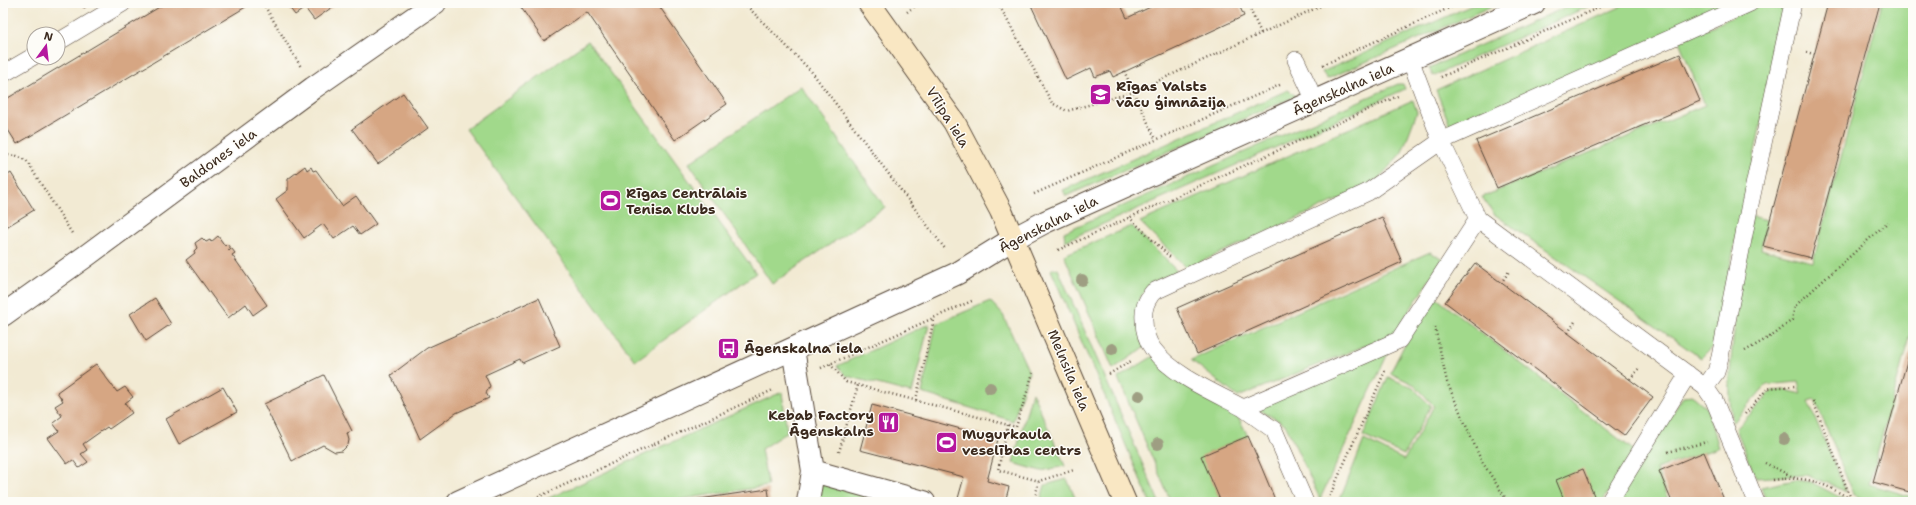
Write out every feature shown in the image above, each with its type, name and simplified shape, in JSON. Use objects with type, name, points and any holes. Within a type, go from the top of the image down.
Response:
[{"type":"street","name":"Baldones iela","points":[[3,315],[86,256],[313,88],[435,3]]},
{"type":"street","name":"Āgenskalna iela","points":[[458,502],[958,274],[1013,239],[1045,222],[1534,3]]},
{"type":"street","name":"Vīlipa iela","points":[[872,4],[954,122],[1001,211],[1013,239]]},
{"type":"street","name":"Melnsila iela","points":[[1013,239],[1125,502]]},
{"type":"street","points":[[793,349],[798,380],[823,474],[808,502]]},
{"type":"street","points":[[823,474],[924,502]]},
{"type":"lane","points":[[66,37],[123,3]]},
{"type":"lane","points":[[1305,502],[1274,430],[1243,408],[1172,367],[1153,349],[1144,330],[1143,312],[1146,301],[1153,292],[1368,192],[1441,141],[1750,3]]},
{"type":"lane","points":[[1705,387],[1716,372],[1720,358],[1749,209],[1793,3]]},
{"type":"lane","points":[[1410,59],[1441,141],[1478,219],[1705,387],[1714,400],[1756,502]]},
{"type":"lane","points":[[3,74],[26,61]]},
{"type":"lane","points":[[1299,67],[1315,101]]},
{"type":"lane","points":[[1243,408],[1399,340],[1478,219]]},
{"type":"lane","points":[[1609,502],[1688,374]]},
{"type":"path","points":[[263,3],[313,88]]},
{"type":"path","points":[[744,3],[811,71],[947,252]]},
{"type":"path","points":[[906,12],[919,3]]},
{"type":"path","points":[[998,3],[1052,103],[1067,111],[1134,92],[1327,3]]},
{"type":"path","points":[[1247,3],[1261,33]]},
{"type":"path","points":[[1034,194],[1156,140],[1299,67],[1460,3]]},
{"type":"path","points":[[1058,250],[1129,216],[1609,3]]},
{"type":"path","points":[[1124,71],[1156,140]]},
{"type":"path","points":[[3,150],[6,155],[17,156],[26,160],[86,256]]},
{"type":"path","points":[[1129,216],[1188,276]]},
{"type":"path","points":[[1720,358],[1732,359],[1775,334],[1792,320],[1795,306],[1888,222]]},
{"type":"path","points":[[1428,295],[1447,382],[1481,460],[1508,502]]},
{"type":"path","points":[[527,502],[736,406],[798,380],[830,364],[974,300]]},
{"type":"path","points":[[916,400],[934,318]]},
{"type":"path","points":[[1328,502],[1399,340]]},
{"type":"path","points":[[1109,374],[1153,349]]},
{"type":"path","points":[[830,364],[846,382],[1016,427],[1033,373]]},
{"type":"path","points":[[823,474],[858,384]]},
{"type":"path","points":[[1635,459],[1715,440],[1730,440],[1768,388],[1795,386]]},
{"type":"path","points":[[1813,401],[1851,499]]},
{"type":"path","points":[[1008,425],[998,470],[1039,481],[1074,470]]},
{"type":"path","points":[[1748,483],[1786,478],[1810,479],[1831,488],[1856,502]]},
{"type":"path","points":[[1034,502],[1039,481]]},
{"type":"green space","points":[[1477,3],[1499,3],[1327,79],[1322,72]]},
{"type":"green space","points":[[1575,3],[1596,3],[1433,76],[1429,68]]},
{"type":"green space","points":[[1629,3],[1739,3],[1451,128],[1436,90]]},
{"type":"green space","points":[[1764,3],[1787,3],[1713,346],[1701,358],[1494,214],[1482,197],[1705,105],[1679,41]]},
{"type":"green space","points":[[1882,3],[1913,3],[1913,323],[1869,484],[1913,497],[1913,502],[1869,502],[1853,494],[1815,399],[1808,401],[1846,492],[1806,475],[1756,478],[1736,429],[1772,391],[1786,390],[1801,394],[1798,382],[1766,385],[1733,423],[1730,396],[1730,370],[1733,343],[1741,278],[1751,216],[1767,220],[1761,249],[1813,262]]},
{"type":"green space","name":"Rīgas Centrālais Tenisa Klubs","points":[[588,41],[756,273],[635,361],[466,129]]},
{"type":"green space","points":[[1398,84],[1403,84],[1405,89],[1065,241],[1064,232]]},
{"type":"green space","points":[[801,86],[885,207],[772,284],[689,163]]},
{"type":"green space","points":[[1288,90],[1296,96],[1066,196],[1063,190]]},
{"type":"green space","points":[[1413,100],[1417,112],[1402,152],[1375,183],[1187,268],[1140,222]]},
{"type":"green space","points":[[1132,226],[1177,271],[1150,283],[1139,300],[1145,347],[1113,369],[1064,255]]},
{"type":"green space","points":[[1430,252],[1443,259],[1394,334],[1238,397],[1191,360]]},
{"type":"green space","points":[[1054,268],[1058,269],[1159,502],[1150,502],[1051,270]]},
{"type":"green space","points":[[1435,297],[1636,452],[1602,502],[1339,502],[1364,440],[1404,460],[1434,406],[1415,385],[1390,373],[1405,344]]},
{"type":"green space","points":[[990,301],[1003,315],[1029,372],[1013,421],[922,393],[936,324]]},
{"type":"green space","points":[[929,324],[912,393],[847,376],[837,366]]},
{"type":"green space","points":[[1389,351],[1320,499],[1285,424],[1256,408]]},
{"type":"green space","points":[[1152,357],[1234,409],[1248,436],[1202,456],[1221,502],[1171,502],[1118,378]]},
{"type":"green space","points":[[1388,377],[1413,388],[1431,406],[1404,455],[1363,436]]},
{"type":"green space","points":[[782,392],[787,432],[761,449],[768,486],[663,502],[540,502]]},
{"type":"green space","points":[[1032,392],[1065,466],[1041,471],[1013,463]]},
{"type":"green space","points":[[1693,396],[1707,408],[1718,448],[1656,469],[1669,502],[1615,502],[1683,397]]},
{"type":"green space","points":[[819,479],[902,502],[818,502]]},
{"type":"green space","points":[[1067,479],[1077,502],[1040,502],[1045,485]]},
{"type":"green space","points":[[1795,480],[1811,482],[1849,502],[1767,502],[1761,487]]},
{"type":"building","points":[[80,3],[92,3],[84,8]]},
{"type":"building","points":[[166,3],[248,3],[249,5],[17,144],[3,122],[3,101],[61,66],[66,66],[66,63]]},
{"type":"building","points":[[286,3],[338,3],[314,20],[305,8],[295,15]]},
{"type":"building","points":[[518,3],[657,3],[727,104],[675,140],[587,12],[544,41]]},
{"type":"building","points":[[1030,3],[1120,3],[1127,18],[1159,3],[1238,3],[1244,16],[1113,77],[1110,71],[1095,77],[1091,68],[1066,80]]},
{"type":"building","points":[[1828,3],[1880,3],[1811,258],[1763,246]]},
{"type":"building","points":[[1913,48],[1913,63],[1909,61]]},
{"type":"building","points":[[1680,54],[1700,101],[1497,188],[1476,141]]},
{"type":"building","points":[[403,93],[428,128],[378,164],[352,129]]},
{"type":"building","points":[[305,166],[307,170],[311,167],[313,171],[316,170],[342,206],[356,196],[376,224],[360,235],[353,226],[334,239],[323,224],[304,238],[276,199],[288,190],[288,179]]},
{"type":"building","points":[[11,173],[34,210],[3,229],[3,178]]},
{"type":"building","points":[[1382,217],[1402,262],[1197,354],[1177,308]]},
{"type":"building","points":[[218,236],[225,246],[227,244],[231,249],[228,250],[232,249],[235,253],[232,255],[267,305],[253,315],[246,304],[228,318],[186,260],[195,253],[194,251],[197,248],[195,243],[202,238],[206,242],[210,240],[211,242]]},
{"type":"building","points":[[1475,263],[1653,397],[1624,436],[1445,302]]},
{"type":"building","points":[[155,298],[171,324],[146,341],[130,314]]},
{"type":"building","points":[[539,298],[560,346],[522,363],[520,359],[485,375],[490,386],[486,393],[489,398],[456,413],[420,439],[391,375],[427,348]]},
{"type":"building","points":[[1913,340],[1913,493],[1873,482]]},
{"type":"building","points":[[96,364],[117,392],[125,387],[133,397],[125,403],[132,413],[109,429],[107,427],[83,444],[87,450],[81,454],[88,462],[79,468],[73,460],[67,464],[48,438],[59,431],[53,423],[62,416],[55,406],[63,401],[57,392]]},
{"type":"building","points":[[324,375],[352,431],[347,433],[349,440],[348,445],[342,451],[335,452],[323,445],[292,461],[264,404]]},
{"type":"building","points":[[223,387],[237,412],[179,444],[166,419]]},
{"type":"building","points":[[872,405],[998,439],[987,481],[1009,487],[1005,502],[957,502],[964,477],[860,450]]},
{"type":"building","points":[[1248,436],[1276,502],[1221,502],[1201,456]]},
{"type":"building","points":[[1704,452],[1725,502],[1672,502],[1659,471]]},
{"type":"building","points":[[1583,469],[1595,498],[1585,502],[1565,502],[1556,480]]},
{"type":"building","points":[[768,489],[770,502],[686,502],[686,501]]},
{"type":"place","name":"Rīgas Valsts vācu ģimnāzija","points":[[1101,94]]},
{"type":"place","name":"Rīgas Centrālais Tenisa Klubs","points":[[611,201]]},
{"type":"place","name":"Āgenskalna iela","points":[[728,348]]},
{"type":"place","name":"Kebab Factory Āgenskalns","points":[[889,423]]},
{"type":"place","name":"Mugurkaula veselības centrs","points":[[947,442]]}]
